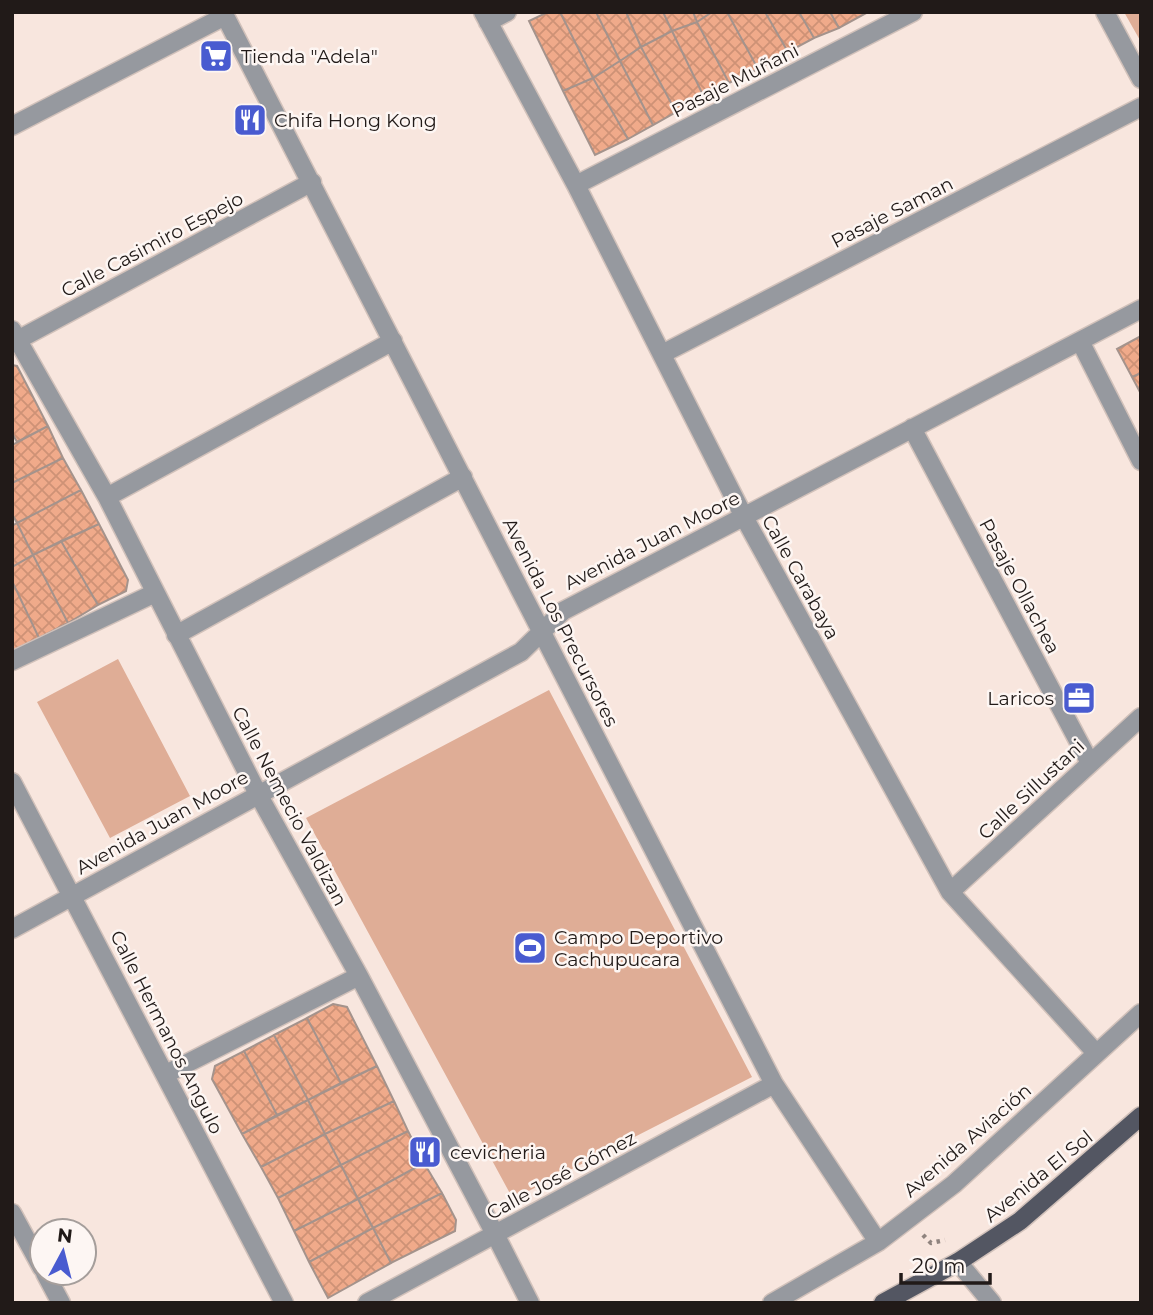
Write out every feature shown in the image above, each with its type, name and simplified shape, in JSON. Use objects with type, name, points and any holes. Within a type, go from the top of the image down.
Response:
[{"type":"main road","name":"Avenida El Sol","points":[[883,1303],[958,1262],[1020,1221],[1141,1116]]},
{"type":"street","points":[[486,17],[507,12]]},
{"type":"street","name":"Pasaje Muñani","points":[[576,185],[913,12]]},
{"type":"street","points":[[1105,12],[1141,79]]},
{"type":"street","points":[[12,126],[224,14]]},
{"type":"street","name":"Avenida Los Precursores","points":[[224,14],[774,1084],[878,1242]]},
{"type":"street","name":"Calle Carabaya","points":[[486,17],[576,185],[744,517],[950,892],[1096,1053]]},
{"type":"street","name":"Pasaje Saman","points":[[662,354],[1141,107]]},
{"type":"street","name":"Calle Casimiro Espejo","points":[[14,337],[312,182]]},
{"type":"street","name":"Avenida Juan Moore","points":[[12,929],[521,652],[563,611],[1141,309]]},
{"type":"street","name":"Calle Nemecio Valdizan","points":[[14,337],[107,497],[258,794],[359,976],[530,1303]]},
{"type":"street","points":[[107,497],[393,341]]},
{"type":"street","points":[[1080,341],[1141,461]]},
{"type":"street","name":"Pasaje Ollachea","points":[[912,428],[1090,763]]},
{"type":"street","points":[[176,635],[463,477]]},
{"type":"street","points":[[12,662],[155,593]]},
{"type":"street","name":"Calle Sillustani","points":[[950,892],[1141,717]]},
{"type":"street","name":"Calle Hermanos Angulo","points":[[12,782],[284,1303]]},
{"type":"street","points":[[166,1074],[359,976]]},
{"type":"street","name":"Avenida Aviación","points":[[772,1303],[878,1242],[954,1184],[1141,1013]]},
{"type":"street","name":"Calle José Gómez","points":[[367,1303],[774,1084]]},
{"type":"street","points":[[12,1213],[28,1242]]},
{"type":"street","points":[[958,1262],[992,1303]]},
{"type":"street","points":[[52,1287],[61,1303]]},
{"type":"path","points":[[906,1220],[931,1243],[953,1238],[976,1251]]},
{"type":"shaded area","points":[[1124,12],[1141,12],[1141,42]]},
{"type":"shaded area","points":[[118,659],[190,796],[110,838],[37,702]]},
{"type":"shaded area","name":"Campo Deportivo Cachupucara","points":[[549,690],[752,1077],[513,1199],[306,818]]},
{"type":"building","points":[[548,12],[560,12],[593,78],[563,91],[529,21]]},
{"type":"building","points":[[560,12],[596,12],[620,61],[593,78]]},
{"type":"building","points":[[596,12],[626,12],[641,47],[620,61]]},
{"type":"building","points":[[626,12],[663,12],[672,31],[641,47]]},
{"type":"building","points":[[663,12],[693,12],[697,22],[672,31]]},
{"type":"building","points":[[693,12],[712,12],[697,22]]},
{"type":"building","points":[[712,12],[727,12],[758,69],[729,83],[697,22]]},
{"type":"building","points":[[727,12],[765,12],[788,52],[758,69]]},
{"type":"building","points":[[765,12],[799,12],[814,38],[788,52]]},
{"type":"building","points":[[799,12],[830,12],[839,28],[814,38]]},
{"type":"building","points":[[830,12],[868,12],[839,28]]},
{"type":"building","points":[[697,22],[729,83],[704,97],[672,31]]},
{"type":"building","points":[[672,31],[704,97],[676,112],[641,47]]},
{"type":"building","points":[[641,47],[676,112],[653,125],[620,61]]},
{"type":"building","points":[[620,61],[653,125],[628,139],[593,78]]},
{"type":"building","points":[[593,78],[628,139],[595,155],[563,91]]},
{"type":"building","points":[[1141,336],[1141,373],[1132,377],[1117,349]]},
{"type":"building","points":[[12,365],[17,366],[48,426],[17,442],[12,433]]},
{"type":"building","points":[[1141,373],[1141,394],[1132,377]]},
{"type":"building","points":[[48,426],[63,458],[12,483],[12,445]]},
{"type":"building","points":[[63,458],[81,490],[17,523],[12,514],[12,483]]},
{"type":"building","points":[[81,490],[99,524],[33,555],[17,523]]},
{"type":"building","points":[[17,523],[33,555],[12,567],[12,526]]},
{"type":"building","points":[[99,524],[128,580],[126,591],[98,605],[61,541]]},
{"type":"building","points":[[61,541],[98,605],[68,623],[33,555]]},
{"type":"building","points":[[33,555],[68,623],[39,638],[12,581],[12,567]]},
{"type":"building","points":[[12,581],[39,638],[12,651]]},
{"type":"building","points":[[333,1004],[347,1007],[377,1066],[341,1083],[307,1018]]},
{"type":"building","points":[[307,1018],[341,1083],[308,1100],[274,1035]]},
{"type":"building","points":[[274,1035],[308,1100],[277,1115],[244,1051]]},
{"type":"building","points":[[244,1051],[277,1115],[242,1134],[212,1079],[215,1066]]},
{"type":"building","points":[[377,1066],[394,1101],[325,1134],[308,1100]]},
{"type":"building","points":[[308,1100],[325,1134],[261,1167],[242,1134]]},
{"type":"building","points":[[394,1101],[408,1131],[341,1165],[325,1134]]},
{"type":"building","points":[[408,1131],[424,1163],[358,1199],[341,1165]]},
{"type":"building","points":[[325,1134],[341,1165],[278,1198],[261,1167]]},
{"type":"building","points":[[424,1163],[442,1193],[373,1228],[358,1199]]},
{"type":"building","points":[[341,1165],[358,1199],[294,1231],[278,1198]]},
{"type":"building","points":[[442,1193],[456,1220],[455,1231],[391,1263],[373,1228]]},
{"type":"building","points":[[358,1199],[373,1228],[309,1262],[294,1231]]},
{"type":"building","points":[[373,1228],[391,1263],[328,1298],[309,1262]]},
{"type":"place","name":"Tienda \"Adela\"","points":[[216,56]]},
{"type":"place","name":"Chifa Hong Kong","points":[[250,120]]},
{"type":"place","name":"Laricos","points":[[1079,698]]},
{"type":"place","name":"Campo Deportivo Cachupucara","points":[[530,948]]},
{"type":"place","name":"cevicheria","points":[[425,1152]]}]
